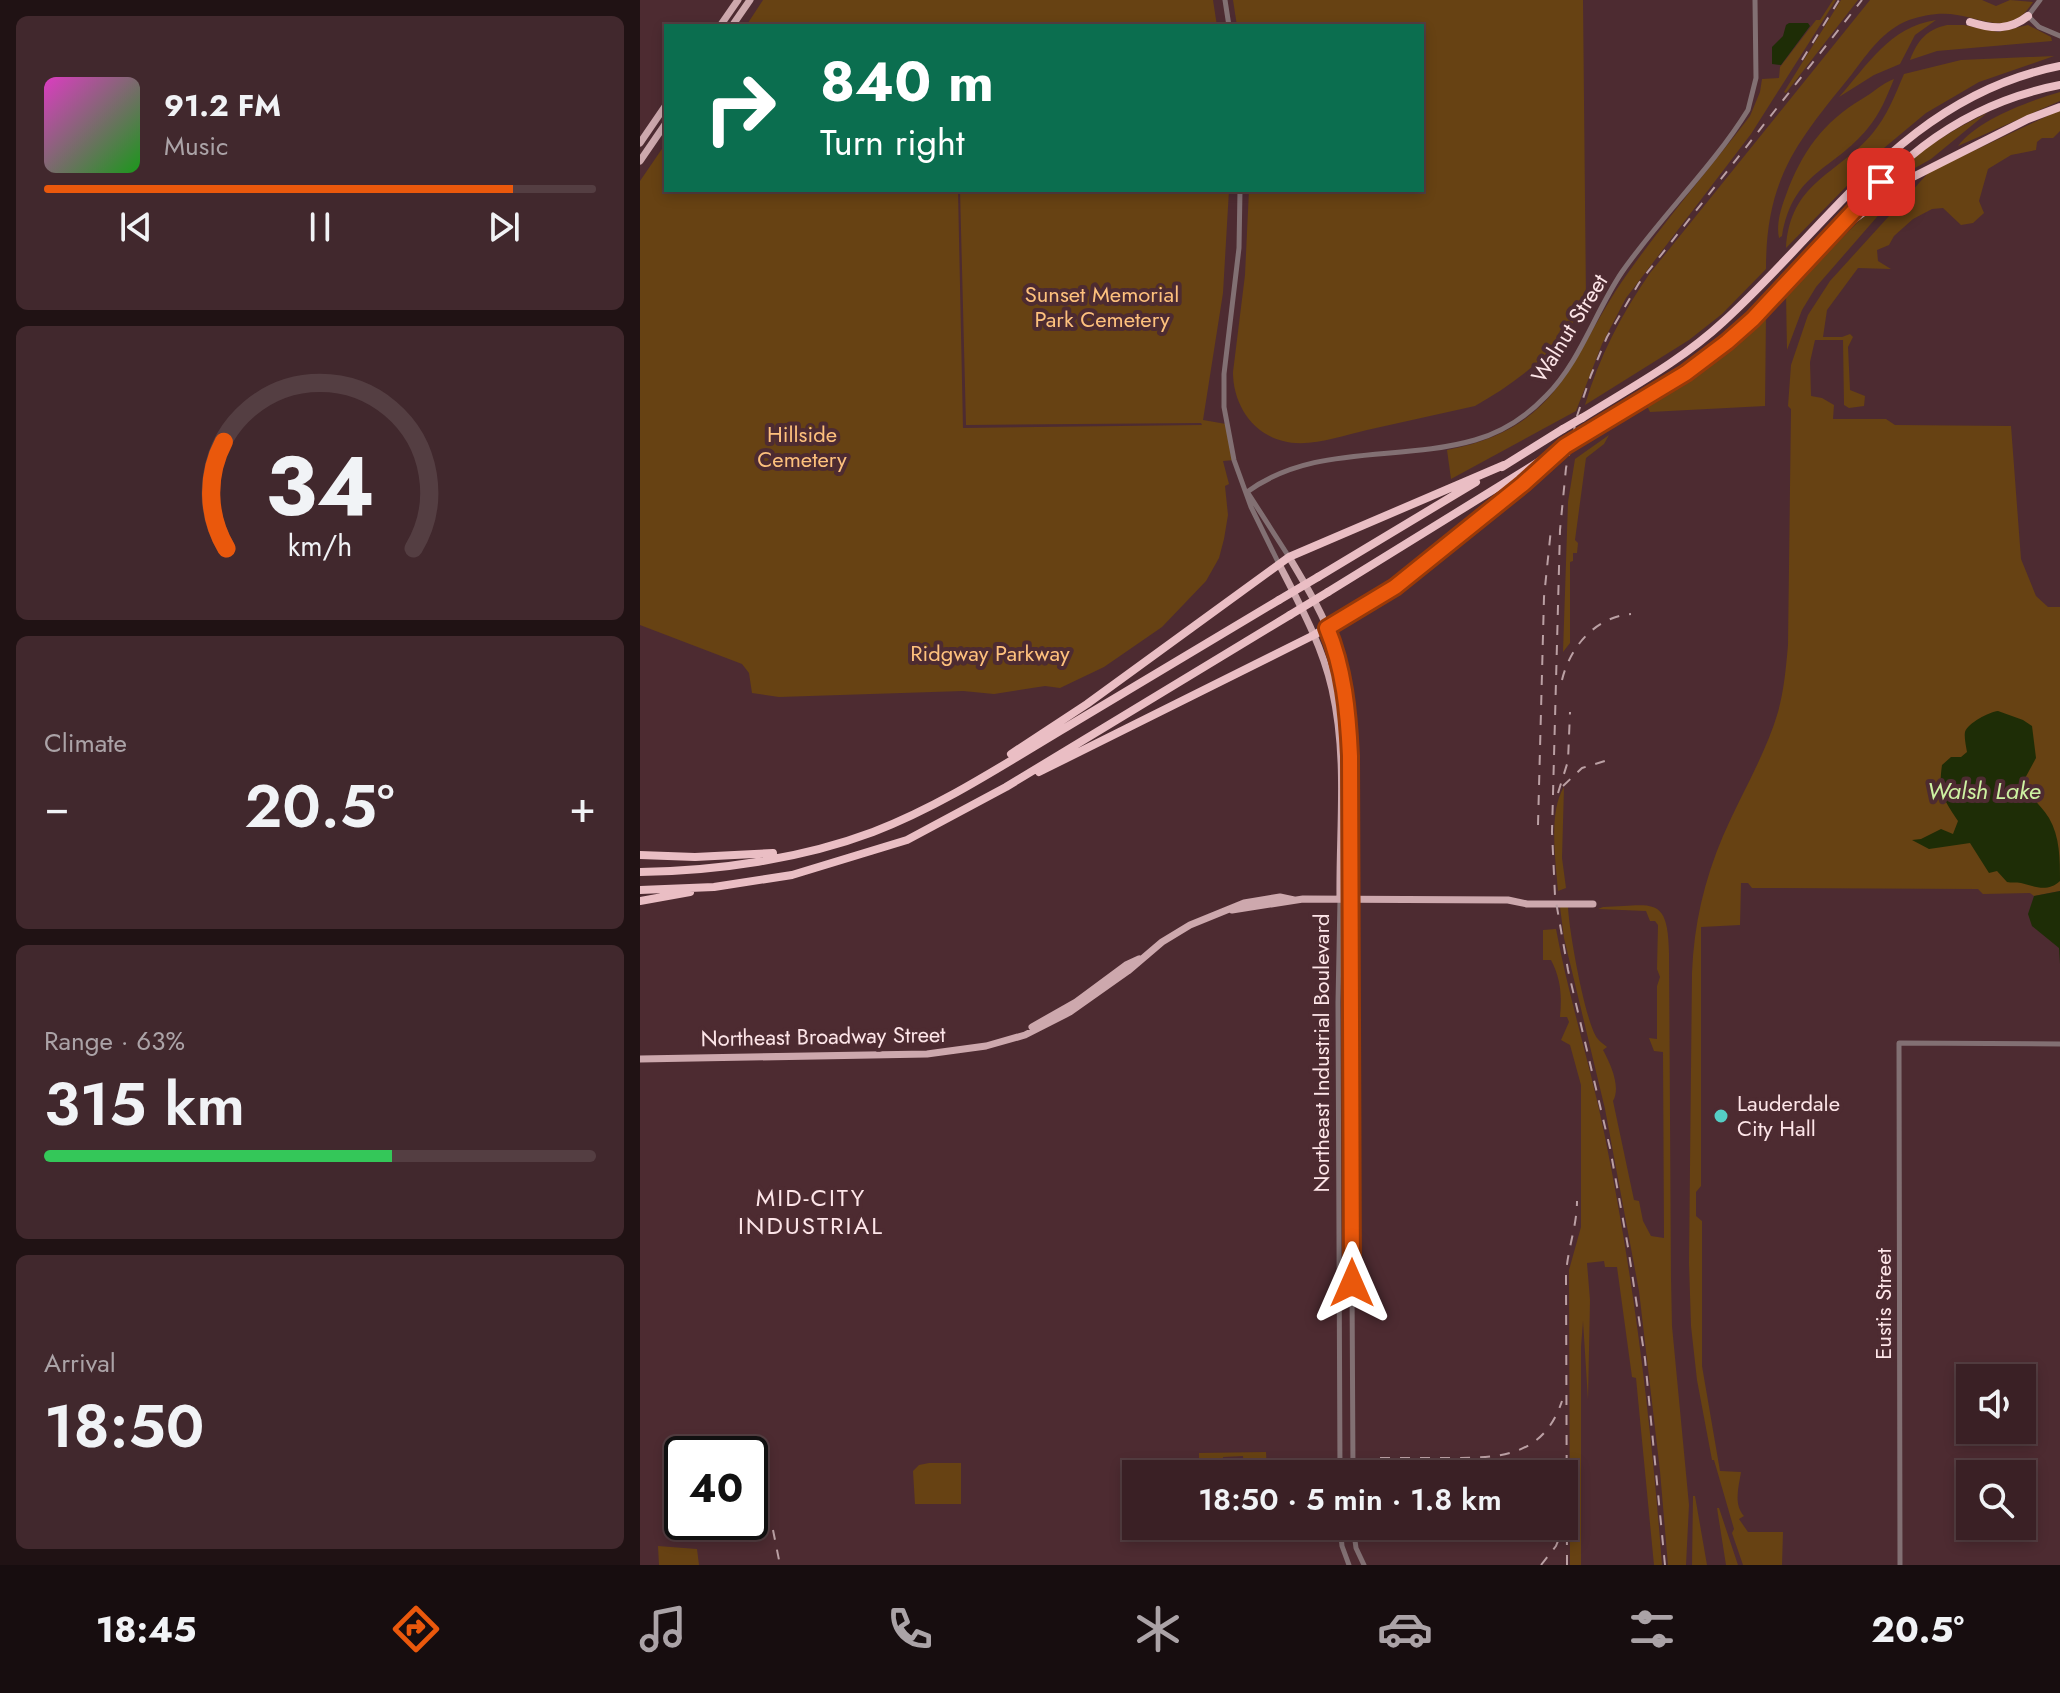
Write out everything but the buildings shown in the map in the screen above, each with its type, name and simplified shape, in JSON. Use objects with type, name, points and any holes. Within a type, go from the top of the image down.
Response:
[{"type":"highway","points":[[1970,22],[2001,28],[2016,24],[2028,16]]},
{"type":"highway","points":[[640,872],[727,866],[805,851],[869,833],[933,806],[1636,385],[1703,340],[1760,287],[1889,154],[1924,124],[1954,105],[2004,81],[2060,66]]},
{"type":"highway","points":[[640,901],[792,875],[877,851],[938,825],[1006,787],[1707,358],[1753,319],[1900,163],[1932,139],[1987,108],[2060,85]]},
{"type":"highway","points":[[1825,243],[1892,190],[2028,119],[2060,107]]},
{"type":"highway","points":[[1006,787],[1314,635],[1395,587],[1523,484],[1565,446]]},
{"type":"highway","points":[[933,806],[1087,704],[1289,557],[1504,465]]},
{"type":"highway","points":[[640,855],[695,857],[805,851]]},
{"type":"highway","points":[[640,890],[714,887]]},
{"type":"main road","points":[[721,24],[738,0]]},
{"type":"main road","points":[[733,24],[750,0]]},
{"type":"main road","points":[[640,143],[664,108]]},
{"type":"main road","points":[[640,161],[664,126]]},
{"type":"main road","name":"Northeast Industrial Boulevard","points":[[1289,557],[1327,628],[1340,666],[1349,726],[1350,900]]},
{"type":"main road","name":"Northeast Industrial Boulevard","points":[[1279,564],[1314,635],[1332,688],[1340,742],[1340,899]]},
{"type":"main road","name":"Northeast Broadway Street","points":[[640,1059],[927,1054],[972,1049],[1025,1035],[1070,1012],[1176,933],[1226,911],[1294,900],[1340,899],[1591,904]]},
{"type":"street","points":[[1225,0],[1229,24]]},
{"type":"street","name":"Walnut Street","points":[[1247,492],[1292,468],[1324,459],[1446,446],[1478,439],[1508,426],[1546,397],[1571,363],[1622,272],[1748,110],[1756,78],[1755,0]]},
{"type":"street","points":[[2040,0],[2028,16],[2046,31],[2060,36]]},
{"type":"street","points":[[1240,192],[1239,248],[1223,391],[1229,442],[1251,507],[1279,564]]},
{"type":"street","points":[[1247,492],[1289,557]]},
{"type":"street","name":"Northeast Industrial Boulevard","points":[[1340,899],[1340,1460]]},
{"type":"street","name":"Northeast Industrial Boulevard","points":[[1350,900],[1353,1460]]},
{"type":"street","name":"Eustis Street","points":[[1900,1565],[1899,1043],[2060,1044]]},
{"type":"street","points":[[1341,1540],[1349,1565]]},
{"type":"street","points":[[1355,1540],[1364,1565]]},
{"type":"green space","points":[[763,0],[1213,0],[1217,24],[747,24]]},
{"type":"green space","points":[[1233,0],[1583,0],[1586,300],[1566,333],[1524,374],[1475,406],[1336,438],[1293,443],[1272,437],[1253,424],[1236,395],[1233,372],[1245,275],[1249,192],[1424,192],[1424,24],[1237,24]]},
{"type":"green space","points":[[1836,0],[1751,134],[1626,298],[1602,344],[1576,411],[1451,479],[1447,450],[1487,439],[1518,424],[1542,405],[1561,383],[1630,270],[1750,116],[1762,79],[1779,78],[1780,67]]},
{"type":"green space","points":[[1841,0],[1858,0],[1784,92]]},
{"type":"green space","points":[[1870,0],[1982,0],[1996,6],[2010,0],[2033,2],[2025,13],[2008,22],[1933,14],[1900,24],[1884,36],[1815,120],[1788,163],[1772,210],[1766,269],[1722,314],[1689,340],[1585,405],[1612,337],[1650,273]]},
{"type":"green space","points":[[1936,20],[1915,35],[1900,64],[1874,75],[1839,97],[1892,39],[1905,30]]},
{"type":"green space","points":[[1947,25],[1998,32],[2028,25],[2051,37],[2052,41],[1937,51],[1910,60],[1924,37]]},
{"type":"green space","points":[[2054,56],[1979,82],[1926,113],[1884,148],[1786,248],[1789,226],[1796,208],[1817,182],[1872,134],[1886,113],[1904,74],[1961,60]]},
{"type":"green space","points":[[1894,79],[1880,111],[1868,128],[1816,174],[1795,198],[1779,238],[1784,200],[1799,165],[1815,140],[1836,117]]},
{"type":"green space","points":[[2060,92],[2060,101],[1958,146],[1990,120]]},
{"type":"green space","points":[[2060,110],[2060,131],[2053,138],[2042,138],[2037,142],[2036,150],[2011,155],[1988,169],[1979,201],[1984,213],[1973,223],[1961,225],[1943,208],[1932,209],[1913,219],[1894,236],[1889,245],[1877,250],[1878,261],[1891,269],[1858,268],[1827,310],[1823,337],[1850,334],[1853,337],[1848,347],[1850,390],[1865,396],[1864,406],[1849,408],[1844,405],[1843,340],[1815,340],[1810,362],[1811,396],[1834,405],[1833,419],[1886,419],[1895,425],[2011,426],[2021,559],[2036,596],[2048,607],[2060,607],[2060,891],[2034,896],[2030,893],[1983,894],[1978,889],[1752,888],[1748,883],[1741,883],[1740,925],[1701,927],[1701,1186],[1696,1192],[1696,1216],[1702,1221],[1702,1366],[1720,1471],[1741,1472],[1738,1500],[1744,1516],[1739,1519],[1748,1532],[1783,1532],[1782,1565],[1743,1565],[1712,1460],[1697,1380],[1691,1326],[1692,973],[1695,937],[1710,870],[1766,744],[1783,687],[1788,645],[1791,409],[1788,406],[1791,365],[1808,315],[1830,281],[1929,172]]},
{"type":"green space","points":[[1987,113],[1931,159],[1892,181],[1921,152]]},
{"type":"green space","name":"Hillside Cemetery","points":[[664,146],[664,192],[958,192],[963,428],[1202,425],[966,425],[960,192],[1229,192],[1223,293],[1203,420],[1226,424],[1234,460],[1223,461],[1229,484],[1225,486],[1228,515],[1219,558],[1206,581],[1162,627],[1104,667],[1060,688],[1045,686],[994,694],[963,691],[779,697],[752,693],[749,673],[742,664],[640,625],[640,181]]},
{"type":"green space","points":[[1903,187],[1816,287],[1802,310],[1787,350],[1786,294],[1862,218]]},
{"type":"green space","points":[[1766,315],[1765,406],[1650,412],[1647,406],[1715,361]]},
{"type":"green space","points":[[1609,435],[1604,444],[1586,458],[1575,540],[1578,543],[1577,553],[1573,553],[1573,561],[1570,562],[1570,643],[1563,652],[1568,502],[1575,459]]},
{"type":"green space","points":[[1564,787],[1562,858],[1566,888],[1558,891],[1555,824],[1559,797]]},
{"type":"green space","points":[[1634,905],[1654,908],[1661,912],[1668,934],[1672,1326],[1689,1505],[1686,1565],[1668,1565],[1639,1291],[1605,1109],[1564,938],[1560,907],[1568,907],[1578,975],[1592,1028],[1607,1047],[1603,1050],[1615,1083],[1613,1101],[1634,1200],[1639,1201],[1643,1221],[1651,1236],[1664,1238],[1663,1052],[1654,1051],[1649,1038],[1657,1039],[1657,986],[1660,977],[1657,969],[1658,925],[1650,921],[1646,911],[1598,909]]},
{"type":"green space","points":[[1556,929],[1615,1190],[1647,1404],[1662,1565],[1654,1565],[1636,1378],[1632,1377],[1617,1267],[1605,1267],[1604,1261],[1587,1263],[1590,1300],[1588,1400],[1583,1321],[1581,1347],[1581,1565],[1570,1565],[1570,1540],[1578,1540],[1578,1460],[1570,1460],[1569,1270],[1581,1227],[1581,1085],[1570,1045],[1561,1040],[1569,1022],[1567,1017],[1560,1017],[1561,995],[1557,974],[1551,960],[1543,960],[1543,930]]},
{"type":"green space","points":[[1266,1452],[1266,1460],[1243,1460],[1243,1456],[1199,1460],[1199,1453]]},
{"type":"green space","points":[[961,1463],[961,1504],[915,1504],[913,1471],[919,1465]]},
{"type":"green space","points":[[1695,1496],[1707,1565],[1692,1565]]},
{"type":"green space","points":[[1719,1508],[1738,1565],[1726,1565]]},
{"type":"green space","points":[[658,1546],[697,1549],[699,1565],[659,1565]]},
{"type":"water","points":[[1789,23],[1808,23],[1810,26],[1781,65],[1772,64],[1772,47],[1783,36]]},
{"type":"water","name":"Walsh Lake","points":[[1998,711],[2032,726],[2036,758],[2023,782],[2049,818],[2057,840],[2060,881],[2050,887],[2007,882],[1997,871],[1989,873],[1970,843],[1929,849],[1912,840],[1941,829],[1953,834],[1958,821],[1943,795],[1942,765],[1951,757],[1961,757],[1967,752],[1965,734],[1970,725]]},
{"type":"water","points":[[2060,891],[2060,964],[2059,948],[2032,926],[2028,914],[2034,896]]},
{"type":"railway","points":[[1802,60],[1839,0]]},
{"type":"railway","points":[[1665,1565],[1645,1359],[1628,1247],[1610,1148],[1568,970],[1555,896],[1552,832],[1560,530],[1566,468],[1577,416],[1591,375],[1607,337],[1639,283],[1862,0]]},
{"type":"railway","points":[[1538,825],[1544,597],[1551,529]]},
{"type":"railway","points":[[1562,680],[1571,656],[1586,636],[1606,621],[1631,614]]},
{"type":"railway","points":[[1558,793],[1568,761],[1570,712]]},
{"type":"railway","points":[[1563,786],[1582,768],[1605,761]]},
{"type":"railway","points":[[1567,1565],[1566,1276],[1577,1201]]},
{"type":"railway","points":[[1380,1458],[1486,1457],[1518,1450],[1544,1434],[1562,1401]]},
{"type":"railway","points":[[773,1530],[780,1565]]},
{"type":"railway","points":[[1541,1565],[1558,1540]]},
{"type":"place","name":"Lauderdale City Hall","points":[[1721,1116]]},
{"type":"district","name":"MID-CITY INDUSTRIAL","points":[[811,1211]]},
{"type":"route","points":[[1352,1283],[1349,726],[1340,666],[1327,628],[1395,587],[1523,484],[1565,446],[1686,373],[1727,342],[1753,319],[1881,182]]},
{"type":"park label","name":"Sunset Memorial Park Cemetery","points":[[1102,306]]},
{"type":"park label","name":"Ridgway Parkway","points":[[990,653]]}]
